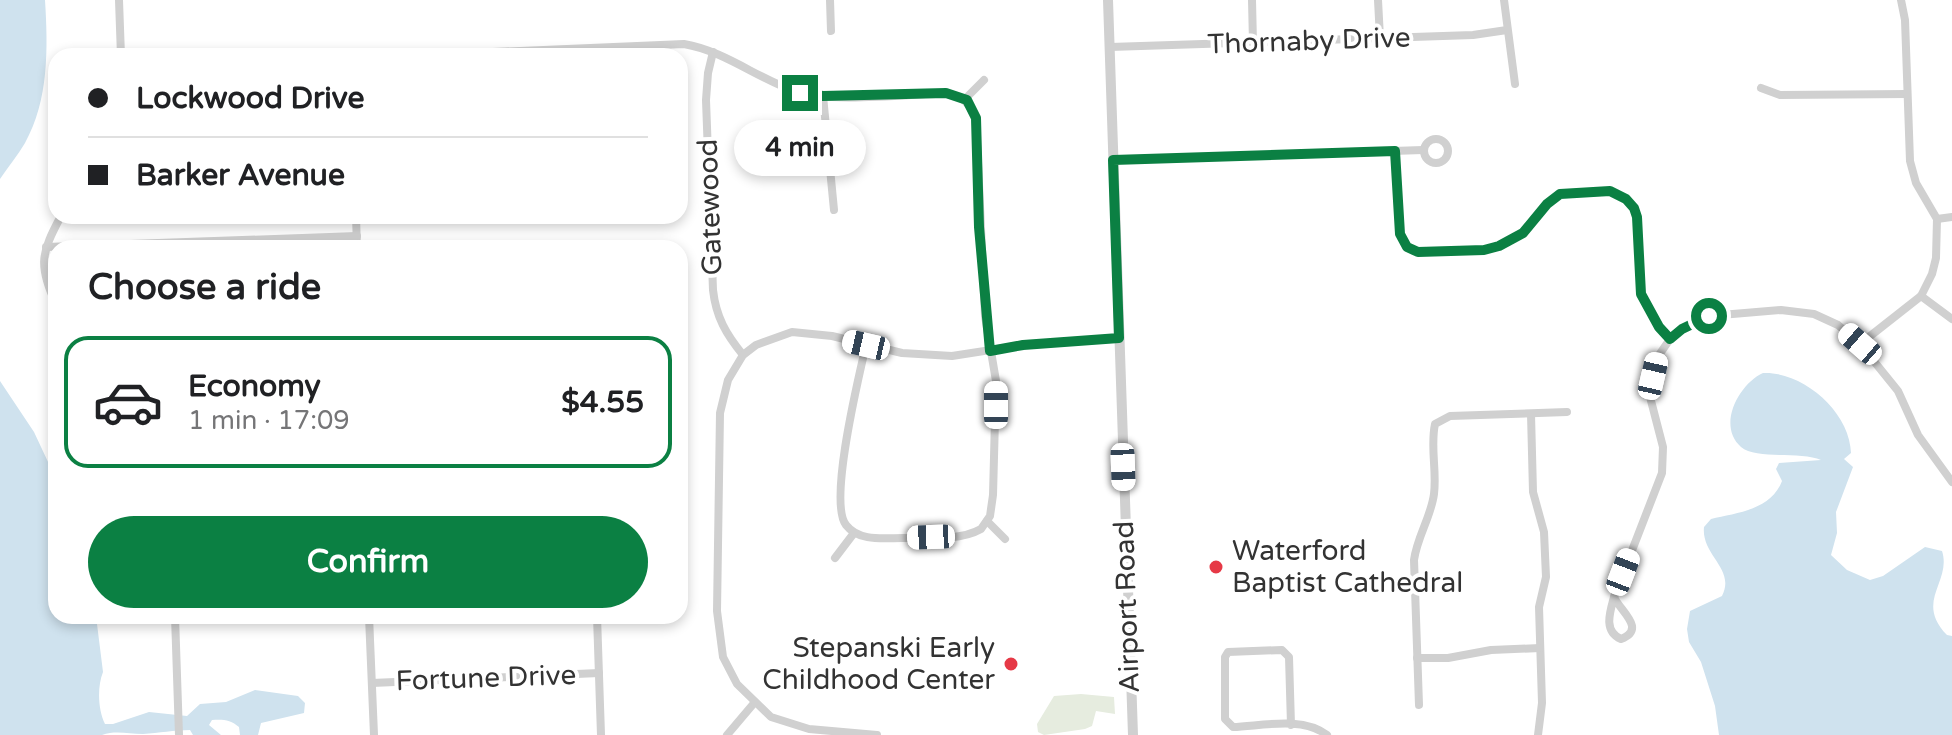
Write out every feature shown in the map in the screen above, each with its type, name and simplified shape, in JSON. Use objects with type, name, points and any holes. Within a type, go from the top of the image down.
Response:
[{"type":"street","points":[[119,0],[121,48]]},
{"type":"street","points":[[830,0],[831,31]]},
{"type":"street","name":"Airport Road","points":[[1108,0],[1133,735]]},
{"type":"street","points":[[1252,0],[1253,43]]},
{"type":"street","points":[[1378,0],[1380,38]]},
{"type":"street","points":[[1504,0],[1515,84]]},
{"type":"street","points":[[1860,344],[1921,296],[1936,258],[1937,219],[1916,183],[1910,161],[1905,20],[1901,0]]},
{"type":"street","name":"Thornaby Drive","points":[[1110,47],[1473,35],[1507,30]]},
{"type":"street","points":[[589,48],[684,44],[713,52],[800,93],[823,96],[946,93],[965,99],[976,118],[979,227],[990,351],[996,381],[992,505],[987,521],[975,533],[875,538],[854,533],[844,524],[840,499],[846,439],[866,345]]},
{"type":"street","name":"Gatewood","points":[[713,52],[706,100],[713,290],[715,310],[725,331],[743,355]]},
{"type":"street","points":[[965,99],[984,80]]},
{"type":"street","points":[[1761,88],[1780,95],[1907,94]]},
{"type":"street","points":[[823,96],[834,210]]},
{"type":"street","points":[[1113,160],[1423,150]]},
{"type":"street","points":[[1395,151],[1400,234],[1407,247],[1418,252],[1484,250],[1499,246],[1523,233],[1547,204],[1560,194],[1610,191],[1626,199],[1637,217],[1641,294],[1659,327],[1670,339]]},
{"type":"street","points":[[1937,219],[1952,217]]},
{"type":"street","points":[[356,224],[357,240]]},
{"type":"street","points":[[244,240],[357,236]]},
{"type":"street","points":[[48,243],[44,273],[48,283]]},
{"type":"street","points":[[1921,296],[1952,319]]},
{"type":"street","points":[[1614,597],[1632,622],[1632,630],[1621,639],[1613,635],[1610,629],[1614,597],[1662,473],[1663,447],[1649,393],[1657,358],[1670,339],[1682,329],[1709,316],[1781,310],[1814,314],[1838,325],[1860,344],[1898,391],[1918,435],[1952,482]]},
{"type":"street","points":[[877,735],[799,726],[771,717],[737,684],[723,657],[717,611],[720,413],[728,380],[743,355],[756,345],[792,332],[832,336],[925,356],[952,356],[1037,344],[1119,338]]},
{"type":"street","points":[[1419,705],[1414,560],[1434,493],[1432,439],[1435,424],[1450,416],[1567,412]]},
{"type":"street","points":[[1531,414],[1533,492],[1544,532],[1546,577],[1539,607],[1542,703],[1538,735]]},
{"type":"street","points":[[987,521],[1005,539]]},
{"type":"street","points":[[835,558],[854,533]]},
{"type":"street","points":[[175,624],[179,734]]},
{"type":"street","points":[[369,624],[374,735]]},
{"type":"street","points":[[597,624],[601,735]]},
{"type":"street","points":[[1417,658],[1448,658],[1491,650],[1540,648]]},
{"type":"street","points":[[1291,725],[1289,657],[1282,650],[1228,652],[1225,657],[1225,719],[1233,727],[1291,725],[1307,724],[1327,735]]},
{"type":"street","name":"Fortune Drive","points":[[372,683],[599,673]]},
{"type":"street","points":[[727,735],[755,702]]},
{"type":"shaded area","points":[[1081,694],[1114,697],[1115,714],[1096,711],[1092,726],[1085,729],[1044,735],[1038,732],[1037,724],[1054,696]]},
{"type":"water","points":[[0,0],[45,0],[47,37],[39,109],[25,143],[0,179]]},
{"type":"water","points":[[1763,373],[1793,379],[1822,397],[1833,409],[1849,438],[1851,453],[1844,459],[1853,467],[1836,512],[1837,533],[1831,555],[1847,570],[1870,580],[1883,576],[1925,547],[1942,551],[1944,562],[1934,612],[1947,635],[1952,636],[1952,735],[1719,735],[1715,706],[1701,662],[1689,642],[1687,629],[1690,611],[1722,596],[1725,586],[1722,570],[1704,537],[1704,527],[1711,519],[1752,509],[1770,498],[1782,481],[1776,469],[1779,463],[1821,460],[1748,451],[1734,438],[1731,417],[1734,406],[1746,386]]},
{"type":"water","points":[[0,381],[34,432],[48,462],[48,624],[97,624],[103,672],[99,698],[105,724],[149,712],[187,716],[200,704],[226,702],[255,690],[298,696],[305,703],[304,713],[261,723],[258,735],[240,735],[239,727],[230,721],[212,720],[209,725],[221,735],[193,735],[190,730],[143,734],[0,735]]},
{"type":"place","name":"Waterford Baptist Cathedral","points":[[1216,567]]},
{"type":"place","name":"Stepanski Early Childhood Center","points":[[1011,664]]},
{"type":"route","points":[[800,93],[823,96],[946,93],[967,100],[976,118],[979,227],[990,351],[1023,345],[1119,338],[1113,160],[1395,151],[1400,234],[1407,247],[1418,252],[1484,250],[1499,246],[1523,233],[1547,204],[1560,194],[1610,191],[1626,199],[1634,208],[1641,294],[1659,327],[1670,339],[1682,329],[1709,316]]}]
